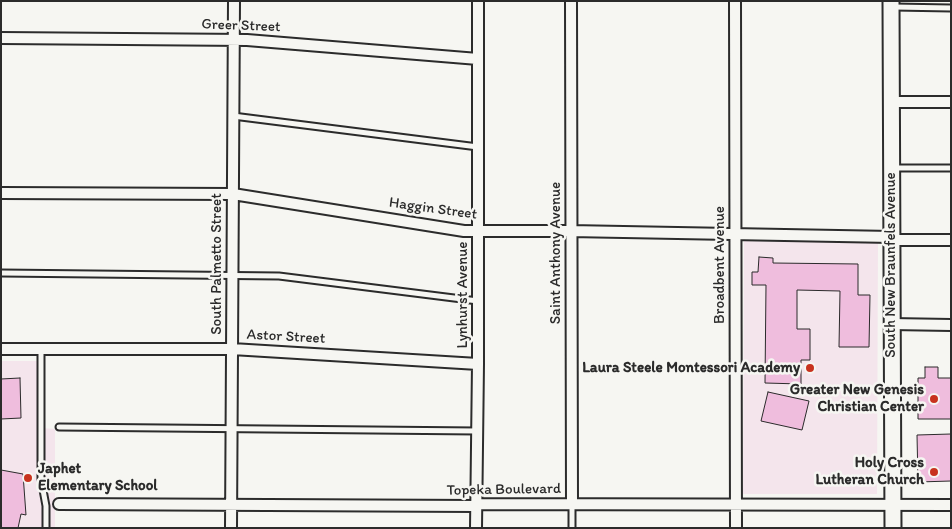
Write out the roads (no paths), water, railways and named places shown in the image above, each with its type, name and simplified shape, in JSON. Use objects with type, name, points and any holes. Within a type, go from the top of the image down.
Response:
[{"type":"main road","name":"South New Braunfels Avenue","points":[[891,4],[893,528]]},
{"type":"street","name":"South Palmetto Street","points":[[231,528],[234,1]]},
{"type":"street","name":"Lynhurst Avenue","points":[[476,528],[478,1]]},
{"type":"street","name":"Saint Anthony Avenue","points":[[571,1],[572,504]]},
{"type":"street","name":"Broadbent Avenue","points":[[735,1],[736,528]]},
{"type":"street","name":"Greer Street","points":[[1,38],[234,40],[478,59]]},
{"type":"street","points":[[890,102],[951,102]]},
{"type":"street","name":"Haggin Street","points":[[1,193],[233,194],[464,231],[570,231],[951,240]]},
{"type":"street","points":[[891,324],[951,325]]},
{"type":"street","name":"Astor Street","points":[[1,348],[232,349],[478,364]]},
{"type":"street","name":"Topeka Boulevard","points":[[59,504],[476,506],[478,504],[951,505]]},
{"type":"lane","points":[[891,4],[951,8]]},
{"type":"lane","points":[[233,116],[478,147]]},
{"type":"lane","points":[[891,168],[951,168]]},
{"type":"lane","points":[[1,273],[279,276],[478,301]]},
{"type":"lane","points":[[41,349],[41,479],[46,506],[46,528]]},
{"type":"lane","points":[[59,427],[477,432]]},
{"type":"lane","points":[[572,504],[572,528]]},
{"type":"place","name":"Laura Steele Montessori Academy","points":[[810,368]]},
{"type":"place","name":"Greater New Genesis Christian Center","points":[[934,399]]},
{"type":"place","name":"Holy Cross Lutheran Church","points":[[934,472]]},
{"type":"place","name":"Japhet Elementary School","points":[[28,478]]}]
